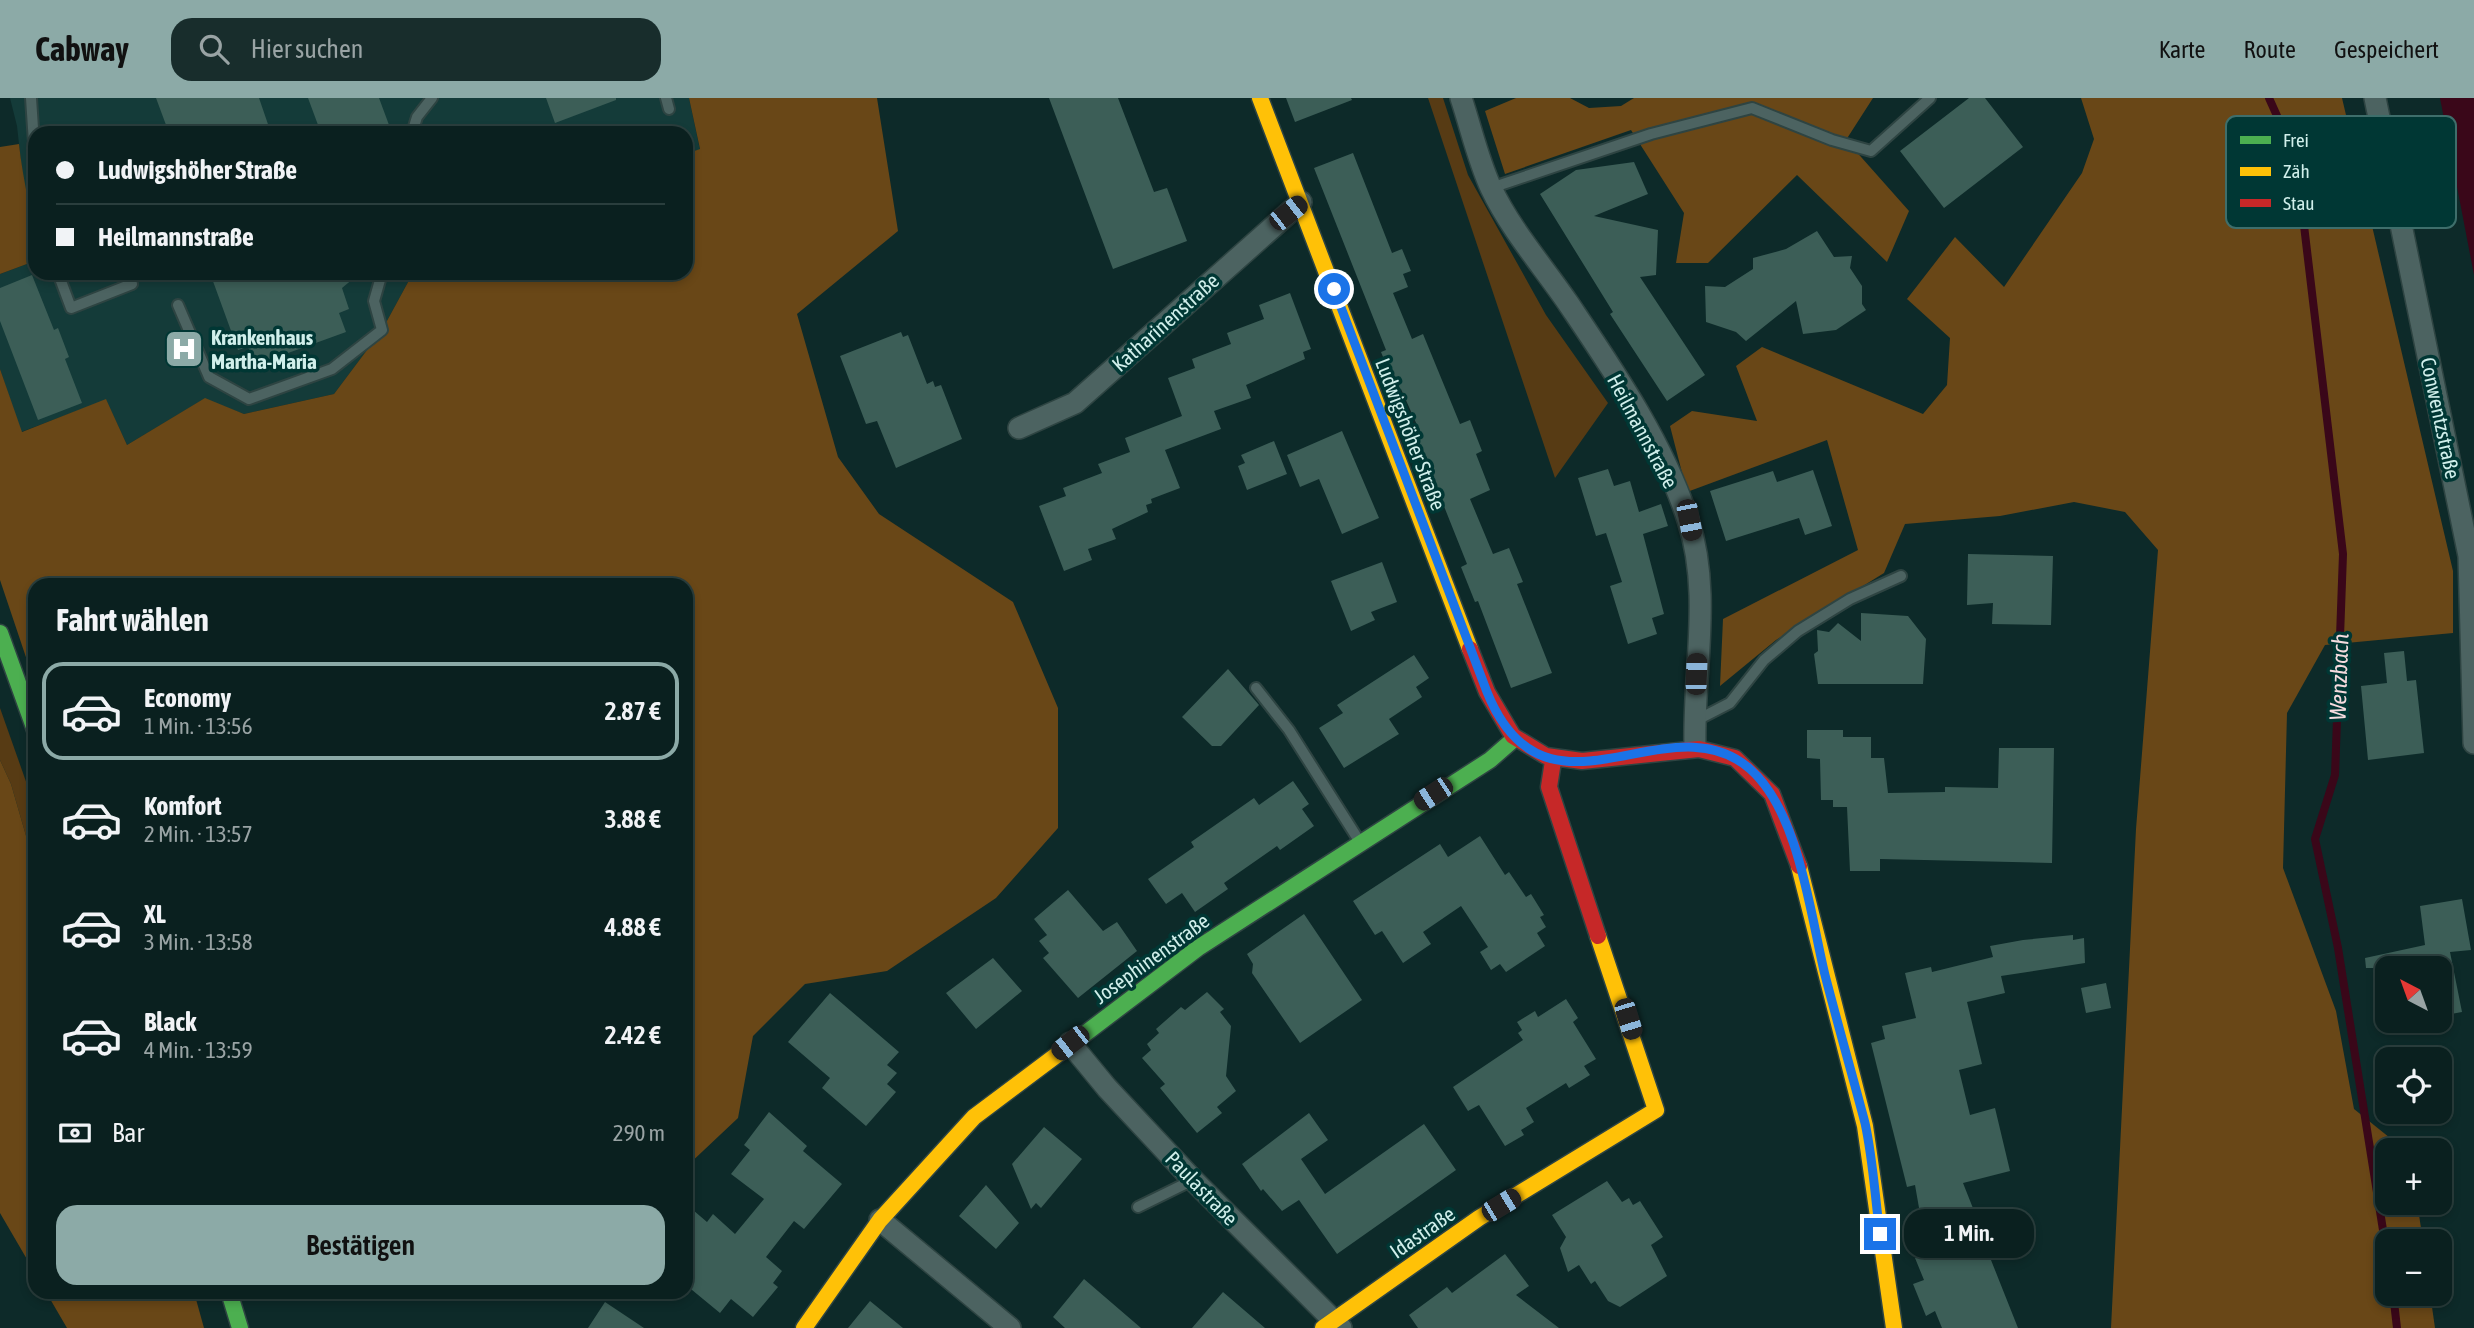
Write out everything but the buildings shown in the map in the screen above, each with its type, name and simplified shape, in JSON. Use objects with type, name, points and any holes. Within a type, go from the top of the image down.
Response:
[{"type":"street","name":"Ludwigshöher Straße","points":[[1260,98],[1495,711],[1514,739],[1553,761],[1599,761],[1695,746]]},
{"type":"street","name":"Heilmannstraße","points":[[1461,98],[1491,188],[1523,242],[1568,303],[1643,421],[1689,520],[1697,563],[1702,616],[1695,746]]},
{"type":"street","name":"Conwentzstraße","points":[[2375,98],[2379,116]]},
{"type":"street","name":"Katharinenstraße","points":[[1020,428],[1074,403],[1301,202]]},
{"type":"street","name":"Conwentzstraße","points":[[2402,228],[2469,556],[2474,743]]},
{"type":"street","points":[[0,633],[28,711]]},
{"type":"street","name":"Josephinenstraße","points":[[804,1328],[880,1220],[972,1118],[1198,948],[1452,781],[1490,760],[1514,739]]},
{"type":"street","points":[[1695,746],[1734,757],[1749,768],[1769,790],[1794,846],[1865,1126],[1894,1328]]},
{"type":"street","name":"Idastraße","points":[[1332,1326],[1479,1218],[1656,1110],[1628,1019],[1560,827],[1549,787],[1553,761]]},
{"type":"street","name":"Paulastraße","points":[[1070,1043],[1107,1088],[1332,1326]]},
{"type":"street","points":[[880,1220],[1010,1328]]},
{"type":"street","points":[[231,1299],[240,1328]]},
{"type":"lane","points":[[31,98],[33,126]]},
{"type":"lane","points":[[414,126],[417,117],[432,98]]},
{"type":"lane","points":[[1491,188],[1651,134],[1752,108],[1832,140],[1871,151],[1930,98]]},
{"type":"lane","points":[[61,280],[71,308],[132,284],[130,280]]},
{"type":"lane","points":[[178,305],[209,377],[249,399],[332,369],[382,330],[374,301],[380,280]]},
{"type":"lane","points":[[1695,721],[1730,703],[1763,660],[1798,631],[1850,599],[1901,576]]},
{"type":"lane","points":[[1256,688],[1289,730],[1360,842]]},
{"type":"lane","points":[[1138,1207],[1193,1180]]},
{"type":"shaded area","points":[[10,98],[689,98],[700,150],[693,152],[693,126],[28,126],[28,208],[17,126]]},
{"type":"shaded area","points":[[689,98],[877,98],[898,231],[797,314],[838,457],[879,514],[1013,602],[1058,708],[1058,828],[996,898],[887,971],[805,984],[753,1036],[738,1118],[693,1160],[693,578],[28,578],[28,663],[0,580],[0,369],[22,432],[106,399],[127,445],[205,398],[244,414],[334,394],[382,330],[409,280],[693,280],[693,152],[700,149]]},
{"type":"shaded area","points":[[1428,98],[1443,98],[1468,175],[1546,315],[1608,403],[1555,478]]},
{"type":"shaded area","points":[[1516,98],[1570,98],[1589,108],[1621,106],[1634,98],[1873,98],[1846,140],[1909,211],[1887,262],[1797,175],[1708,263],[1676,263],[1684,213],[1631,130],[1505,174],[1485,111]]},
{"type":"shaded area","points":[[2081,98],[2342,98],[2346,116],[2226,116],[2226,228],[2373,228],[2453,571],[2453,633],[2325,645],[2287,713],[2283,868],[2336,1011],[2354,1109],[2390,1138],[2375,1138],[2375,1215],[2419,1215],[2421,1229],[2375,1229],[2375,1306],[2432,1306],[2435,1328],[2111,1328],[2136,829],[2158,550],[2125,512],[2074,502],[2000,516],[1905,524],[1884,573],[1776,640],[1720,686],[1723,619],[1858,550],[1827,440],[1687,492],[1670,426],[1692,411],[1757,421],[1736,366],[1762,347],[1923,414],[1947,385],[1950,338],[1907,299],[1955,237],[2004,287],[2082,173],[2094,139]]},
{"type":"shaded area","points":[[2440,98],[2474,98],[2474,275],[2456,181],[2456,116],[2443,116]]},
{"type":"shaded area","points":[[19,144],[28,203],[28,264],[0,274],[0,147]]},
{"type":"shaded area","name":"Krankenhaus Martha-Maria","points":[[28,264],[28,280],[409,280],[382,330],[334,394],[244,414],[204,399],[127,445],[106,400],[21,432],[0,369],[0,274]]},
{"type":"shaded area","points":[[0,708],[28,787],[28,843],[11,784],[0,760]]},
{"type":"shaded area","points":[[0,760],[11,784],[28,843],[28,1261],[0,1213]]},
{"type":"shaded area","points":[[50,1299],[196,1299],[204,1328],[67,1328]]},
{"type":"waterway","name":"Wenzbach","points":[[2269,98],[2277,116]]},
{"type":"waterway","name":"Wenzbach","points":[[2304,228],[2343,554],[2335,775],[2315,839],[2338,948],[2383,1229]]},
{"type":"waterway","name":"Wenzbach","points":[[2394,1306],[2397,1328]]},
{"type":"traffic: fast","points":[[0,633],[28,711]]},
{"type":"traffic: fast","points":[[1074,1042],[1198,948],[1490,760],[1514,739]]},
{"type":"traffic: fast","points":[[231,1299],[240,1328]]},
{"type":"traffic: slow","points":[[1260,98],[1470,649]]},
{"type":"traffic: slow","points":[[1799,866],[1865,1126],[1894,1328]]},
{"type":"traffic: slow","points":[[1323,1328],[1479,1218],[1656,1110],[1598,936]]},
{"type":"traffic: slow","points":[[804,1328],[880,1220],[974,1117],[1074,1042]]},
{"type":"traffic: jam","points":[[1470,649],[1487,692],[1513,736],[1546,756],[1582,761],[1699,749],[1735,758],[1772,794],[1799,866]]},
{"type":"traffic: jam","points":[[1553,761],[1549,787],[1598,936]]},
{"type":"place","name":"Krankenhaus Martha-Maria","points":[[184,349]]},
{"type":"route","points":[[1334,289],[1487,692],[1495,711],[1514,739],[1553,761],[1599,761],[1695,746],[1734,757],[1749,768],[1769,790],[1794,846],[1865,1126],[1880,1234]]}]
